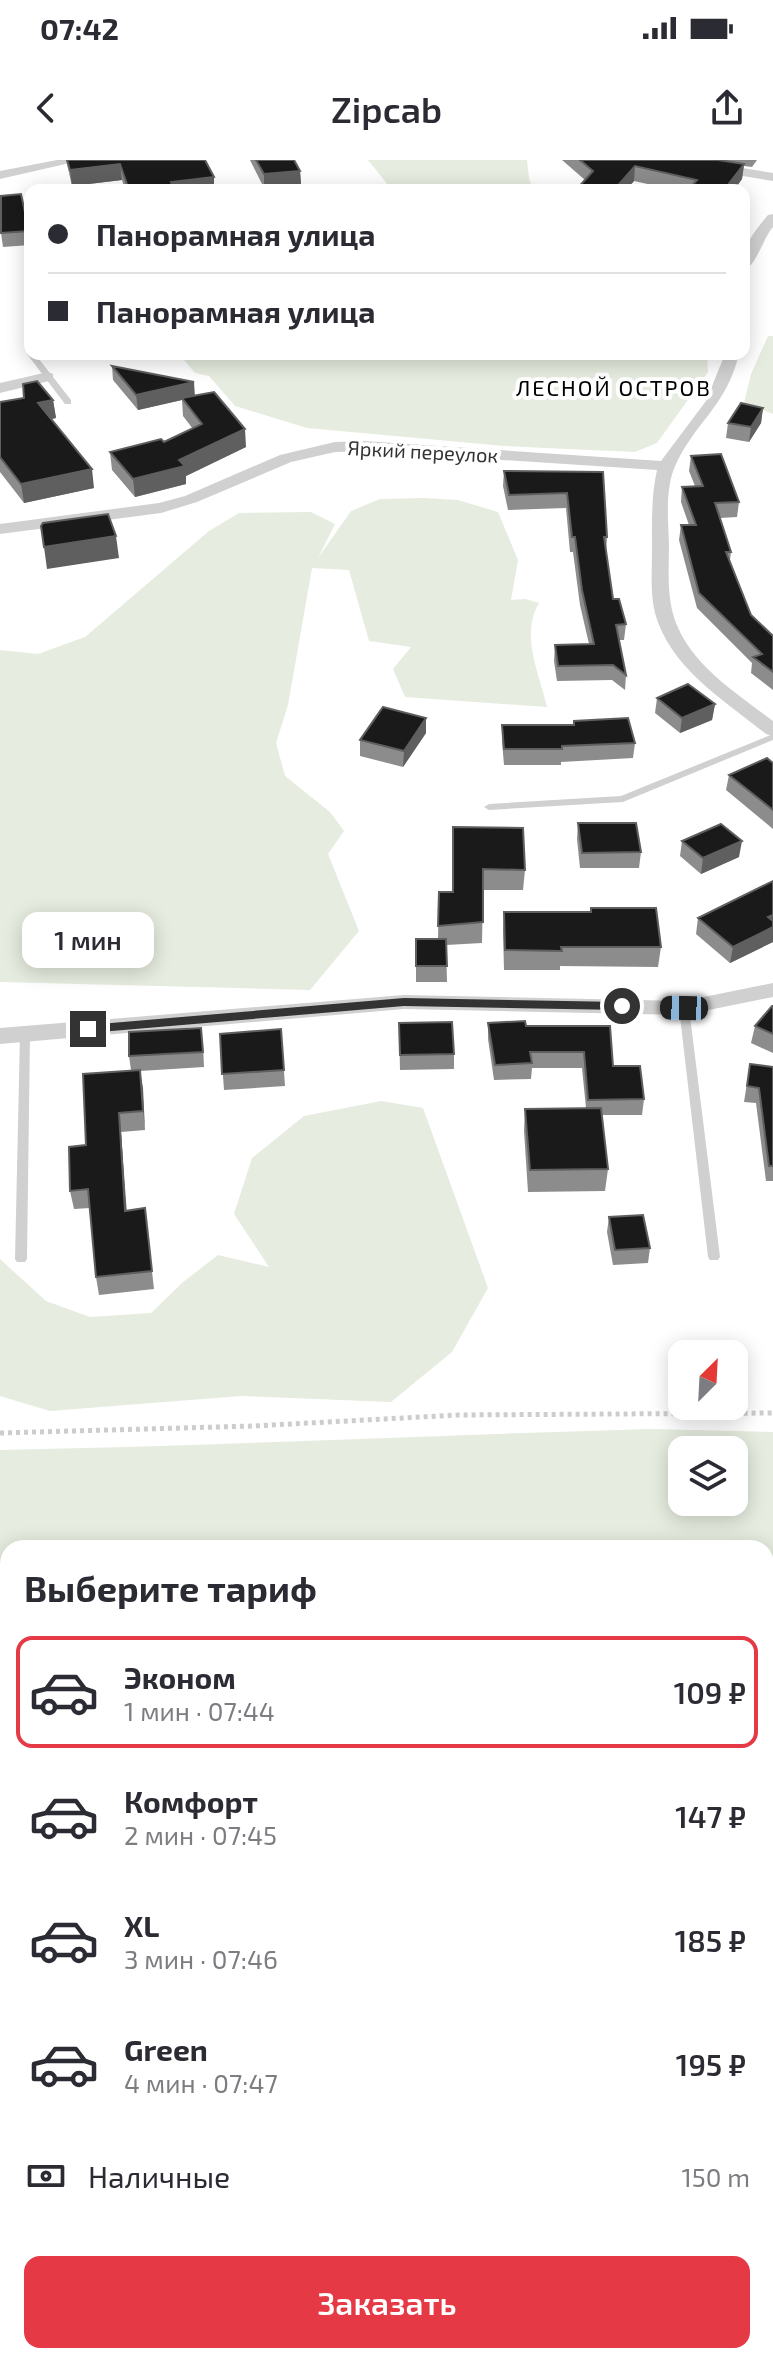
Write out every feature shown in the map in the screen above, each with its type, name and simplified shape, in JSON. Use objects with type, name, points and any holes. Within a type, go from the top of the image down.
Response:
[{"type":"street","points":[[0,175],[77,160]]},
{"type":"street","points":[[695,164],[773,177]]},
{"type":"street","points":[[750,252],[756,238],[773,218]]},
{"type":"street","points":[[731,360],[727,379],[712,408],[666,466],[660,537],[663,608],[671,635],[690,662],[773,730]]},
{"type":"street","points":[[0,388],[48,377]]},
{"type":"street","name":"Яркий переулок","points":[[0,529],[161,508],[191,499],[286,458],[335,447],[364,446],[666,466]]},
{"type":"street","points":[[0,1036],[404,1002],[684,1008],[773,990]]},
{"type":"lane","points":[[36,360],[68,402]]},
{"type":"lane","points":[[489,807],[623,799],[773,737]]},
{"type":"lane","points":[[684,1008],[714,1257]]},
{"type":"lane","points":[[21,1259],[25,1034]]},
{"type":"path","points":[[0,1433],[222,1427],[458,1415],[773,1413]]},
{"type":"shaded area","points":[[368,160],[527,160],[531,184],[387,184]]},
{"type":"shaded area","points":[[768,336],[773,336],[773,414],[744,403],[751,374]]},
{"type":"shaded area","points":[[184,360],[707,360],[708,372],[657,443],[635,452],[504,446],[307,428],[235,406],[209,376],[195,373]]},
{"type":"shaded area","points":[[380,499],[458,500],[498,512],[518,560],[511,600],[525,599],[539,603],[531,628],[531,641],[547,707],[405,697],[393,669],[411,647],[369,641],[349,570],[312,568],[288,705],[276,743],[285,776],[330,812],[344,831],[328,854],[359,931],[310,990],[0,982],[0,650],[38,654],[85,637],[209,531],[239,513],[311,512],[335,524],[318,558],[351,511]]},
{"type":"shaded area","points":[[381,1101],[423,1108],[488,1288],[452,1352],[391,1402],[241,1396],[50,1411],[0,1396],[0,1259],[46,1301],[90,1317],[151,1313],[218,1255],[269,1267],[234,1214],[252,1158],[304,1116]]},
{"type":"shaded area","points":[[651,1429],[773,1432],[773,1540],[0,1540],[0,1450]]},
{"type":"building","points":[[67,160],[205,160],[214,177],[172,184],[127,184],[120,164],[70,170]]},
{"type":"building","points":[[256,160],[294,160],[300,171],[264,174]]},
{"type":"building","points":[[580,160],[718,160],[744,164],[729,184],[693,184],[697,180],[635,166],[619,184],[581,184],[593,171]]},
{"type":"building","points":[[21,194],[24,231],[1,233],[1,196]]},
{"type":"building","points":[[112,366],[194,382],[136,395]]},
{"type":"building","points":[[37,381],[53,400],[38,403],[92,469],[21,484],[0,457],[0,402],[24,398],[23,384]]},
{"type":"building","points":[[214,392],[245,429],[179,460],[185,466],[133,479],[110,452],[161,439],[164,442],[202,424],[182,398]]},
{"type":"building","points":[[741,403],[763,408],[751,427],[728,423]]},
{"type":"building","points":[[721,454],[739,502],[715,503],[731,552],[726,552],[751,615],[773,636],[773,672],[753,657],[762,654],[699,593],[681,525],[696,525],[682,487],[703,486],[691,456]]},
{"type":"building","points":[[504,471],[603,472],[607,537],[604,537],[613,599],[619,599],[626,624],[616,625],[626,675],[613,665],[558,666],[555,645],[594,644],[575,537],[572,537],[567,493],[509,495]]},
{"type":"building","points":[[108,514],[116,536],[44,547],[43,523]]},
{"type":"building","points":[[688,684],[715,704],[682,718],[657,698]]},
{"type":"building","points":[[383,707],[426,718],[404,751],[360,740]]},
{"type":"building","points":[[628,718],[635,743],[562,746],[562,749],[504,749],[502,725],[574,725],[574,721]]},
{"type":"building","points":[[767,758],[773,763],[773,810],[729,775]]},
{"type":"building","points":[[578,823],[636,823],[641,852],[582,853]]},
{"type":"building","points":[[721,824],[742,841],[703,858],[682,841]]},
{"type":"building","points":[[453,827],[523,828],[525,870],[483,869],[483,922],[438,926],[439,892],[453,892]]},
{"type":"building","points":[[773,881],[773,915],[768,917],[773,921],[773,927],[733,947],[698,918]]},
{"type":"building","points":[[591,908],[656,908],[661,947],[505,950],[504,912],[591,912]]},
{"type":"building","points":[[416,939],[446,939],[447,966],[416,966]]},
{"type":"building","points":[[773,1006],[773,1034],[755,1026]]},
{"type":"building","points":[[525,1021],[526,1026],[610,1026],[613,1066],[640,1066],[644,1099],[588,1100],[584,1052],[530,1052],[532,1063],[495,1065],[488,1023]]},
{"type":"building","points":[[452,1022],[454,1054],[400,1055],[399,1023]]},
{"type":"building","points":[[201,1028],[203,1052],[129,1056],[129,1032]]},
{"type":"building","points":[[281,1029],[284,1070],[222,1074],[220,1034]]},
{"type":"building","points":[[750,1064],[773,1067],[773,1166],[769,1166],[759,1088],[747,1086]]},
{"type":"building","points":[[140,1070],[143,1111],[119,1113],[125,1211],[145,1208],[152,1271],[96,1277],[88,1189],[70,1191],[69,1147],[86,1145],[83,1074]]},
{"type":"building","points":[[601,1108],[608,1169],[530,1170],[525,1109]]},
{"type":"building","points":[[643,1215],[650,1248],[615,1250],[609,1217]]},
{"type":"district","name":"ЛЕСНОЙ ОСТРОВ","points":[[614,387]]},
{"type":"route","points":[[88,1029],[404,1002],[622,1006]]}]
